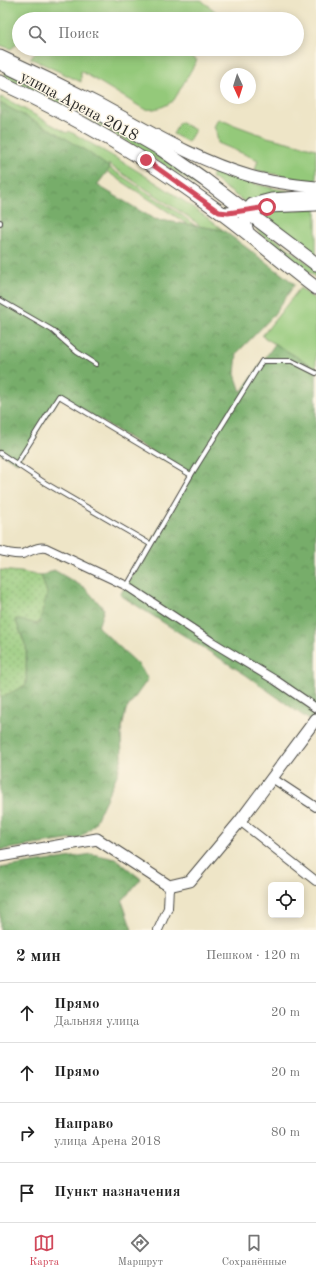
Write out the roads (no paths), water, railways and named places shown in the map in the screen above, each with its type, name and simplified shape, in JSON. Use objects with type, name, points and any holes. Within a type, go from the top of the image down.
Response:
[{"type":"main road","points":[[0,56],[43,76],[198,156],[225,168],[250,176],[302,186],[316,187]]},
{"type":"main road","name":"улица Арена 2018","points":[[0,63],[76,100],[161,149],[316,264]]},
{"type":"main road","name":"улица Арена 2018","points":[[0,82],[76,120],[133,153],[219,212],[316,288]]},
{"type":"main road","points":[[249,235],[244,218],[246,211],[252,204],[271,199],[316,196]]},
{"type":"main road","points":[[219,212],[228,213],[267,207],[316,205]]},
{"type":"main road","points":[[0,856],[97,839],[169,886],[190,881],[240,821],[315,722]]},
{"type":"street","points":[[0,551],[15,555],[24,554],[32,549],[40,547],[46,548],[127,586],[212,642],[275,680],[316,708]]},
{"type":"street","points":[[272,778],[316,807]]},
{"type":"street","points":[[240,821],[316,881]]},
{"type":"street","points":[[158,930],[168,908],[169,886]]},
{"type":"lane","points":[[0,300],[52,330],[77,352],[96,364]]},
{"type":"lane","points":[[127,586],[191,475],[262,361],[292,360],[316,373]]},
{"type":"lane","points":[[17,463],[59,396],[191,475]]},
{"type":"lane","points":[[0,453],[45,483],[150,544]]}]
